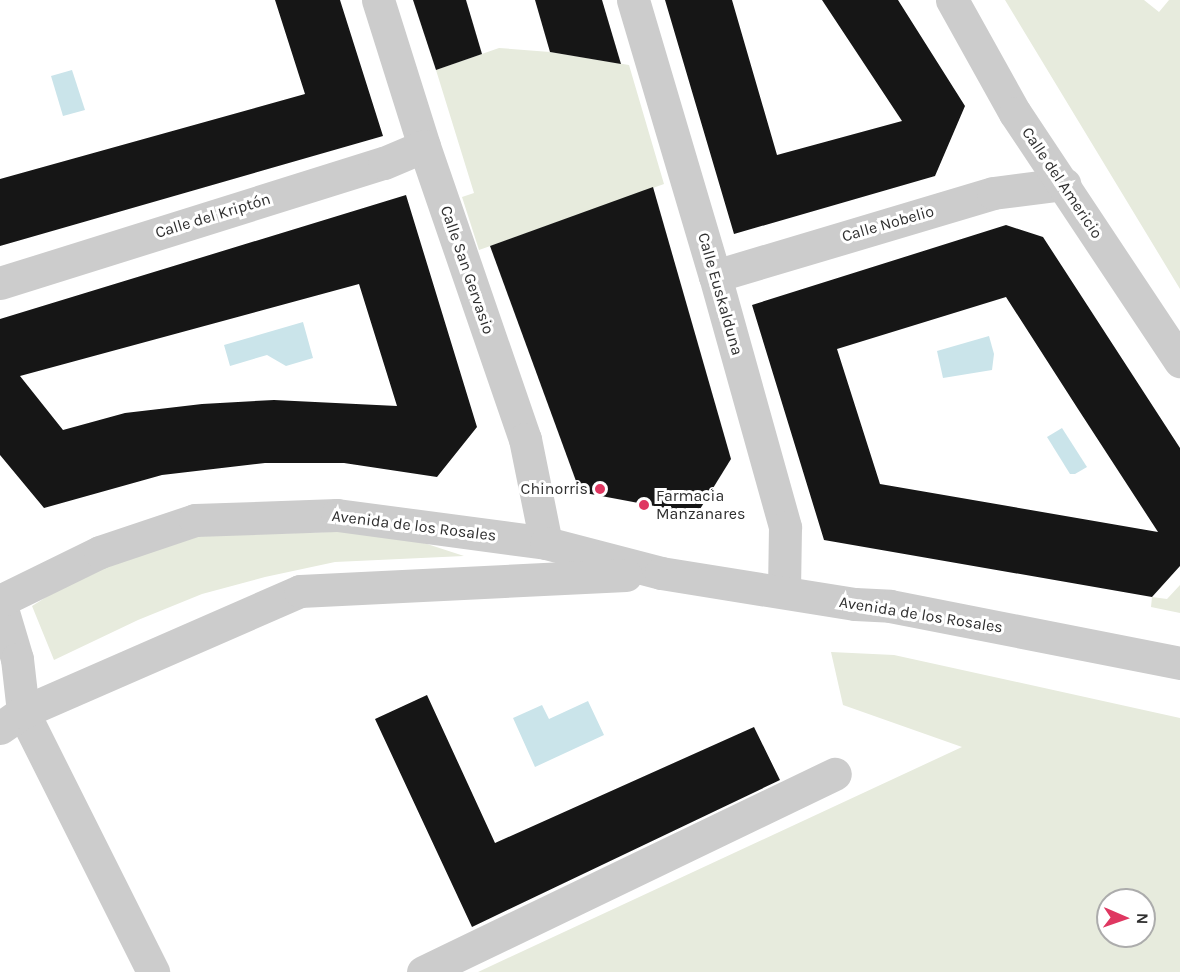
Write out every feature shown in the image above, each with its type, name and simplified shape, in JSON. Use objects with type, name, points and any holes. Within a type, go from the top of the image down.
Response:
[{"type":"street","name":"Calle San Gervasio","points":[[378,0],[424,146],[525,439],[546,543]]},
{"type":"street","name":"Calle Euskalduna","points":[[633,0],[715,276],[785,527],[784,592]]},
{"type":"street","name":"Calle del Americio","points":[[952,0],[1015,113],[1180,362]]},
{"type":"street","name":"Calle del Kriptón","points":[[0,283],[384,163],[424,146]]},
{"type":"street","name":"Calle Nobelio","points":[[715,276],[993,193],[1064,184]]},
{"type":"street","name":"Avenida de los Rosales","points":[[0,602],[100,552],[195,520],[337,514],[546,543],[661,573],[855,604],[890,606],[1180,663]]},
{"type":"street","name":"Avenida de los Rosales","points":[[11,720],[300,591],[661,573]]},
{"type":"street","points":[[0,602],[17,659],[11,720],[153,972]]},
{"type":"street","points":[[423,972],[835,774]]},
{"type":"shaded area","points":[[1005,0],[1144,0],[1159,12],[1169,0],[1180,0],[1180,289]]},
{"type":"shaded area","points":[[499,48],[550,52],[629,65],[664,184],[479,250],[462,197],[474,193],[436,70]]},
{"type":"shaded area","points":[[364,531],[421,542],[464,556],[335,562],[265,577],[202,594],[138,620],[54,660],[32,606],[77,578],[134,554],[192,536]]},
{"type":"shaded area","points":[[1180,585],[1180,613],[1151,607],[1152,597],[1167,599]]},
{"type":"shaded area","points":[[831,652],[894,655],[1180,718],[1180,972],[478,972],[962,747],[843,705]]},
{"type":"water","points":[[72,70],[85,110],[63,116],[51,76]]},
{"type":"water","points":[[303,322],[313,358],[286,366],[267,355],[230,366],[224,345]]},
{"type":"water","points":[[989,336],[994,354],[992,370],[943,378],[937,351]]},
{"type":"water","points":[[1062,428],[1087,467],[1075,474],[1070,474],[1047,437]]},
{"type":"water","points":[[588,701],[604,735],[535,767],[513,718],[542,705],[549,719]]},
{"type":"building","points":[[275,0],[340,0],[383,136],[0,246],[0,179],[305,94]]},
{"type":"building","points":[[413,0],[466,0],[482,54],[436,70]]},
{"type":"building","points":[[535,0],[602,0],[621,64],[550,52]]},
{"type":"building","points":[[665,0],[732,0],[777,155],[902,121],[822,0],[898,0],[965,106],[935,176],[734,234]]},
{"type":"building","points":[[653,187],[731,459],[697,514],[580,492],[490,246]]},
{"type":"building","points":[[406,195],[477,427],[437,477],[344,463],[265,463],[162,475],[44,508],[0,455],[0,319]],"holes":[[[359,284],[397,406],[274,400],[202,404],[125,413],[63,430],[20,376]]]},
{"type":"building","points":[[1006,225],[1043,237],[1180,448],[1180,566],[1152,597],[824,540],[752,305]],"holes":[[[1006,297],[1158,532],[880,484],[837,349]]]},
{"type":"building","points":[[427,695],[495,843],[754,727],[780,780],[472,927],[375,719]]},
{"type":"place","name":"Chinorris","points":[[600,489]]},
{"type":"place","name":"Farmacia Manzanares","points":[[644,505]]}]
